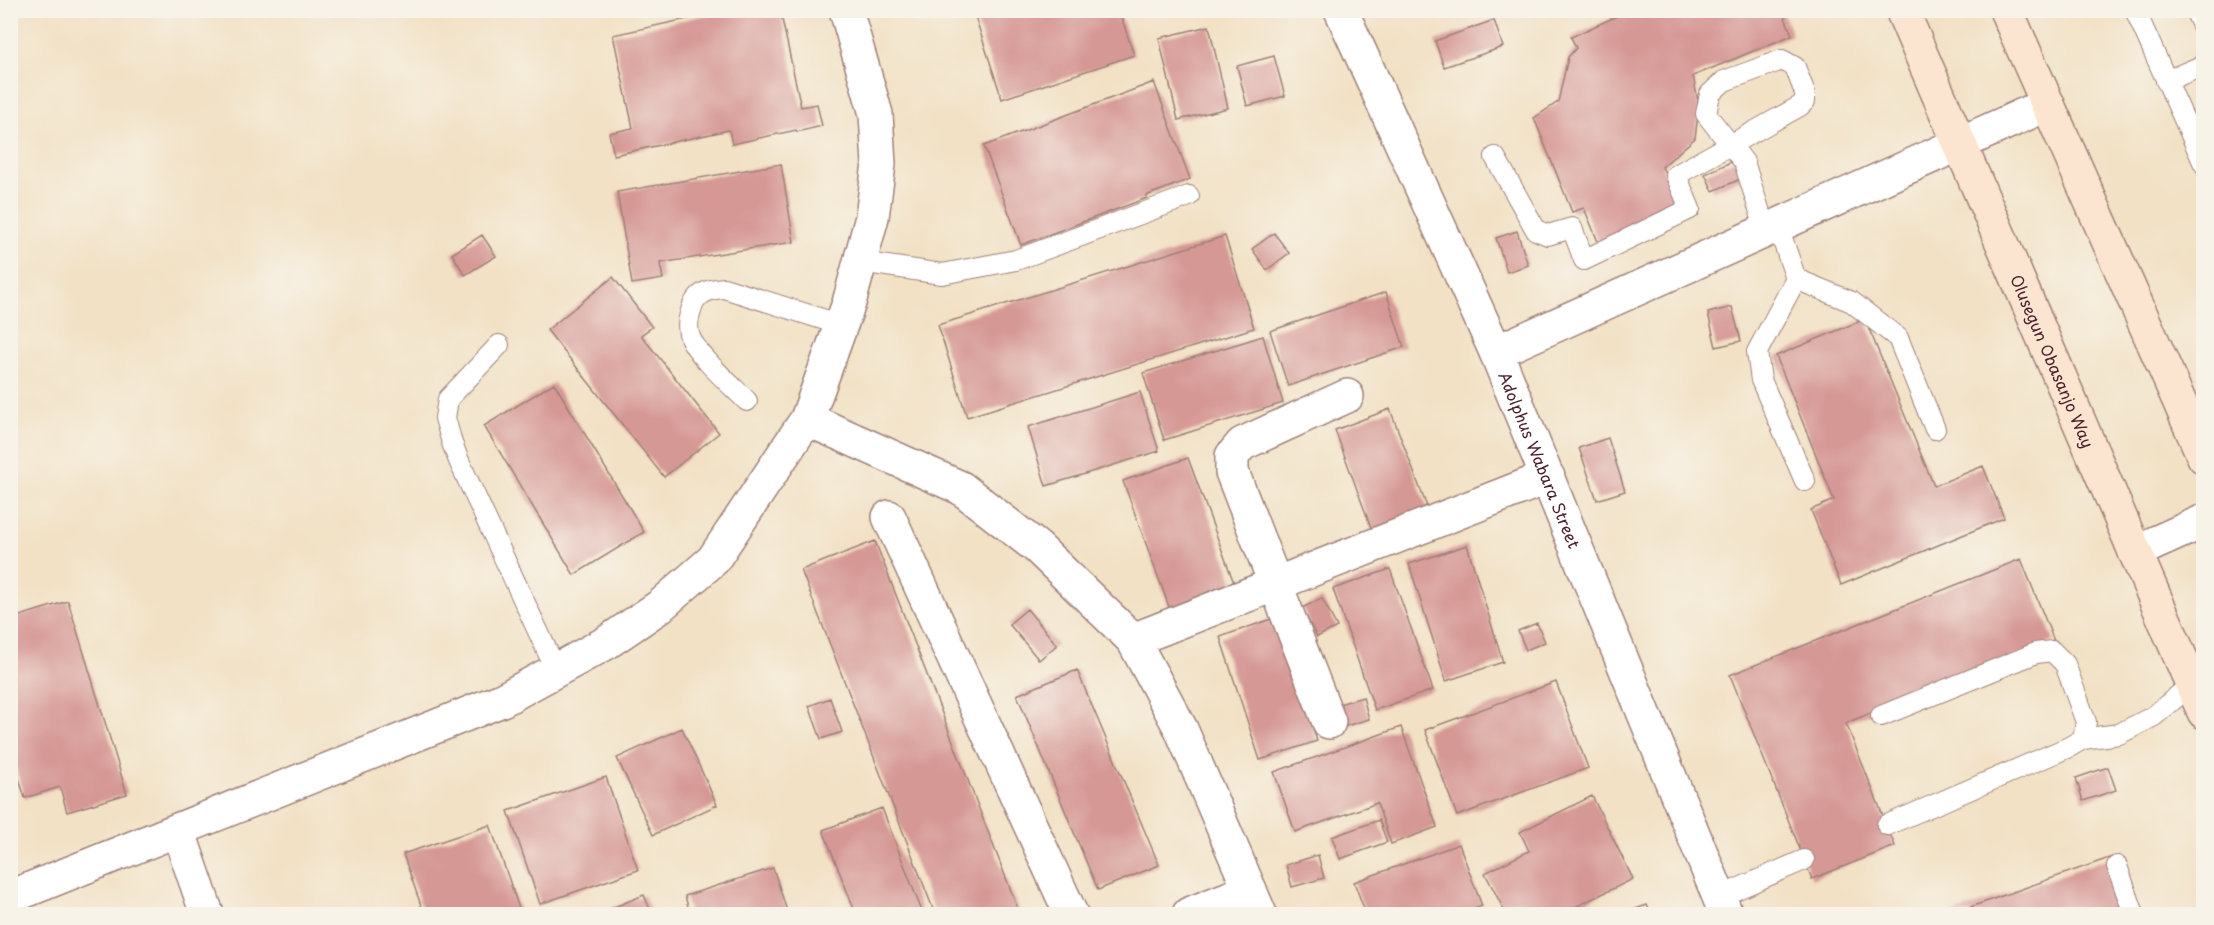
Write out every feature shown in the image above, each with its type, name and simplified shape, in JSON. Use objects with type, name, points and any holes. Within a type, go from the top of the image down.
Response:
[{"type":"main road","name":"Olusegun Obasanjo Way","points":[[1902,10],[2198,698]]},
{"type":"main road","points":[[2006,10],[2204,457]]},
{"type":"street","points":[[10,897],[502,700],[606,643],[659,608],[713,560],[807,419],[842,326],[872,217],[879,164],[876,114],[846,10]]},
{"type":"street","name":"Adolphus Wabara Street","points":[[1341,10],[1496,352],[1723,906]]},
{"type":"street","points":[[1496,352],[2048,104]]},
{"type":"street","points":[[1329,722],[1232,472],[1232,456],[1242,444],[1347,396]]},
{"type":"street","points":[[807,419],[961,488],[1038,548],[1133,640],[1181,729],[1255,902],[1189,915]]},
{"type":"street","points":[[1133,640],[1548,477]]},
{"type":"street","points":[[889,517],[1071,915]]},
{"type":"street","points":[[2135,552],[2204,521]]},
{"type":"street","points":[[178,830],[207,915]]},
{"type":"lane","points":[[2135,10],[2204,164]]},
{"type":"lane","points":[[2195,10],[2204,30]]},
{"type":"lane","points":[[1495,157],[1536,230],[1548,235],[1572,228],[1584,260],[1690,209],[1676,175],[1731,143],[1800,106],[1805,101],[1804,93],[1796,67],[1790,62],[1782,60],[1724,81],[1710,94],[1706,114],[1731,143],[1744,162],[1796,279],[1852,302],[1898,338],[1935,429]]},
{"type":"lane","points":[[2166,81],[2204,65]]},
{"type":"lane","points":[[860,262],[942,274],[1016,260],[1189,196]]},
{"type":"lane","points":[[1796,279],[1757,352],[1761,380],[1805,481]]},
{"type":"lane","points":[[747,401],[696,348],[690,336],[687,320],[696,300],[709,289],[724,288],[842,326]]},
{"type":"lane","points":[[499,345],[448,399],[445,418],[455,452],[556,670]]},
{"type":"lane","points":[[1881,716],[2036,653],[2052,651],[2065,663],[2086,722],[2083,739]]},
{"type":"lane","points":[[1887,825],[2083,739],[2119,734],[2154,716],[2198,698]]},
{"type":"lane","points":[[1723,906],[1804,860]]},
{"type":"lane","points":[[2117,866],[2134,915]]},
{"type":"building","points":[[728,10],[780,10],[801,107],[817,104],[822,126],[732,144],[729,130],[614,155],[609,133],[633,128],[613,35]]},
{"type":"building","points":[[973,10],[1119,10],[1134,55],[1002,99]]},
{"type":"building","points":[[1630,10],[1782,10],[1792,35],[1693,76],[1699,106],[1695,138],[1662,167],[1681,205],[1599,244],[1584,208],[1572,212],[1534,118],[1558,102],[1568,57],[1576,48],[1571,37]]},
{"type":"building","points":[[1494,20],[1503,47],[1444,67],[1435,41]]},
{"type":"building","points":[[1209,26],[1228,108],[1178,120],[1159,38]]},
{"type":"building","points":[[1274,56],[1285,96],[1247,106],[1237,66]]},
{"type":"building","points":[[1154,82],[1190,179],[1146,196],[1147,198],[1021,245],[984,146]]},
{"type":"building","points":[[1737,159],[1745,177],[1713,191],[1705,174]]},
{"type":"building","points":[[781,164],[794,242],[660,263],[663,279],[632,284],[617,192]]},
{"type":"building","points":[[1517,231],[1528,265],[1507,272],[1496,238]]},
{"type":"building","points":[[1274,233],[1289,253],[1267,270],[1252,249]]},
{"type":"building","points":[[482,235],[496,256],[465,275],[452,254]]},
{"type":"building","points":[[1225,236],[1254,328],[967,417],[938,325]]},
{"type":"building","points":[[613,277],[652,327],[641,335],[719,433],[664,477],[547,330]]},
{"type":"building","points":[[1386,292],[1404,347],[1288,386],[1270,331]]},
{"type":"building","points":[[1732,307],[1741,341],[1716,347],[1708,313]]},
{"type":"building","points":[[1865,319],[1934,486],[1983,466],[2004,518],[1841,585],[1811,510],[1834,500],[1776,356]]},
{"type":"building","points":[[1263,336],[1283,403],[1164,440],[1143,373]]},
{"type":"building","points":[[554,383],[644,532],[574,575],[484,426]]},
{"type":"building","points":[[1140,392],[1159,451],[1046,486],[1028,427]]},
{"type":"building","points":[[1390,409],[1432,520],[1376,541],[1335,430]]},
{"type":"building","points":[[1608,438],[1625,491],[1597,500],[1579,448]]},
{"type":"building","points":[[1188,458],[1237,591],[1172,615],[1123,481]]},
{"type":"building","points":[[875,541],[1020,914],[935,914],[801,570]]},
{"type":"building","points":[[1467,545],[1503,662],[1446,681],[1409,564]]},
{"type":"building","points":[[2021,559],[2054,641],[1846,723],[1895,846],[1812,879],[1730,675]]},
{"type":"building","points":[[1390,569],[1433,690],[1375,710],[1333,589]]},
{"type":"building","points":[[1322,598],[1337,627],[1317,637],[1302,608]]},
{"type":"building","points":[[68,601],[127,794],[67,812],[60,787],[25,798],[10,750],[10,619]]},
{"type":"building","points":[[1027,609],[1057,645],[1039,660],[1009,624]]},
{"type":"building","points":[[1277,617],[1317,741],[1260,760],[1220,637]]},
{"type":"building","points":[[1537,623],[1545,642],[1526,650],[1518,631]]},
{"type":"building","points":[[1077,670],[1159,865],[1098,890],[1017,695]]},
{"type":"building","points":[[1556,682],[1588,768],[1457,816],[1425,730]]},
{"type":"building","points":[[1363,697],[1369,719],[1346,726],[1339,704]]},
{"type":"building","points":[[830,698],[842,732],[821,739],[809,706]]},
{"type":"building","points":[[1401,727],[1437,827],[1391,844],[1377,803],[1295,832],[1274,772]]},
{"type":"building","points":[[682,728],[717,805],[653,835],[617,758]]},
{"type":"building","points":[[2108,767],[2116,790],[2083,801],[2076,778]]},
{"type":"building","points":[[606,777],[638,870],[540,904],[508,811]]},
{"type":"building","points":[[1592,796],[1633,879],[1561,914],[1506,914],[1485,873],[1529,851],[1520,832]]},
{"type":"building","points":[[882,808],[923,914],[856,914],[823,830]]},
{"type":"building","points":[[1379,820],[1387,842],[1340,859],[1332,837]]},
{"type":"building","points":[[490,825],[521,914],[424,914],[403,854]]},
{"type":"building","points":[[1459,844],[1482,906],[1458,914],[1366,914],[1354,882]]},
{"type":"building","points":[[1318,855],[1324,878],[1292,887],[1286,865]]},
{"type":"building","points":[[2112,857],[2129,903],[2096,914],[1951,914]]},
{"type":"building","points":[[773,868],[788,914],[690,914],[685,896]]},
{"type":"building","points":[[644,895],[652,914],[597,914]]},
{"type":"building","points":[[1647,905],[1651,914],[1621,914]]}]
